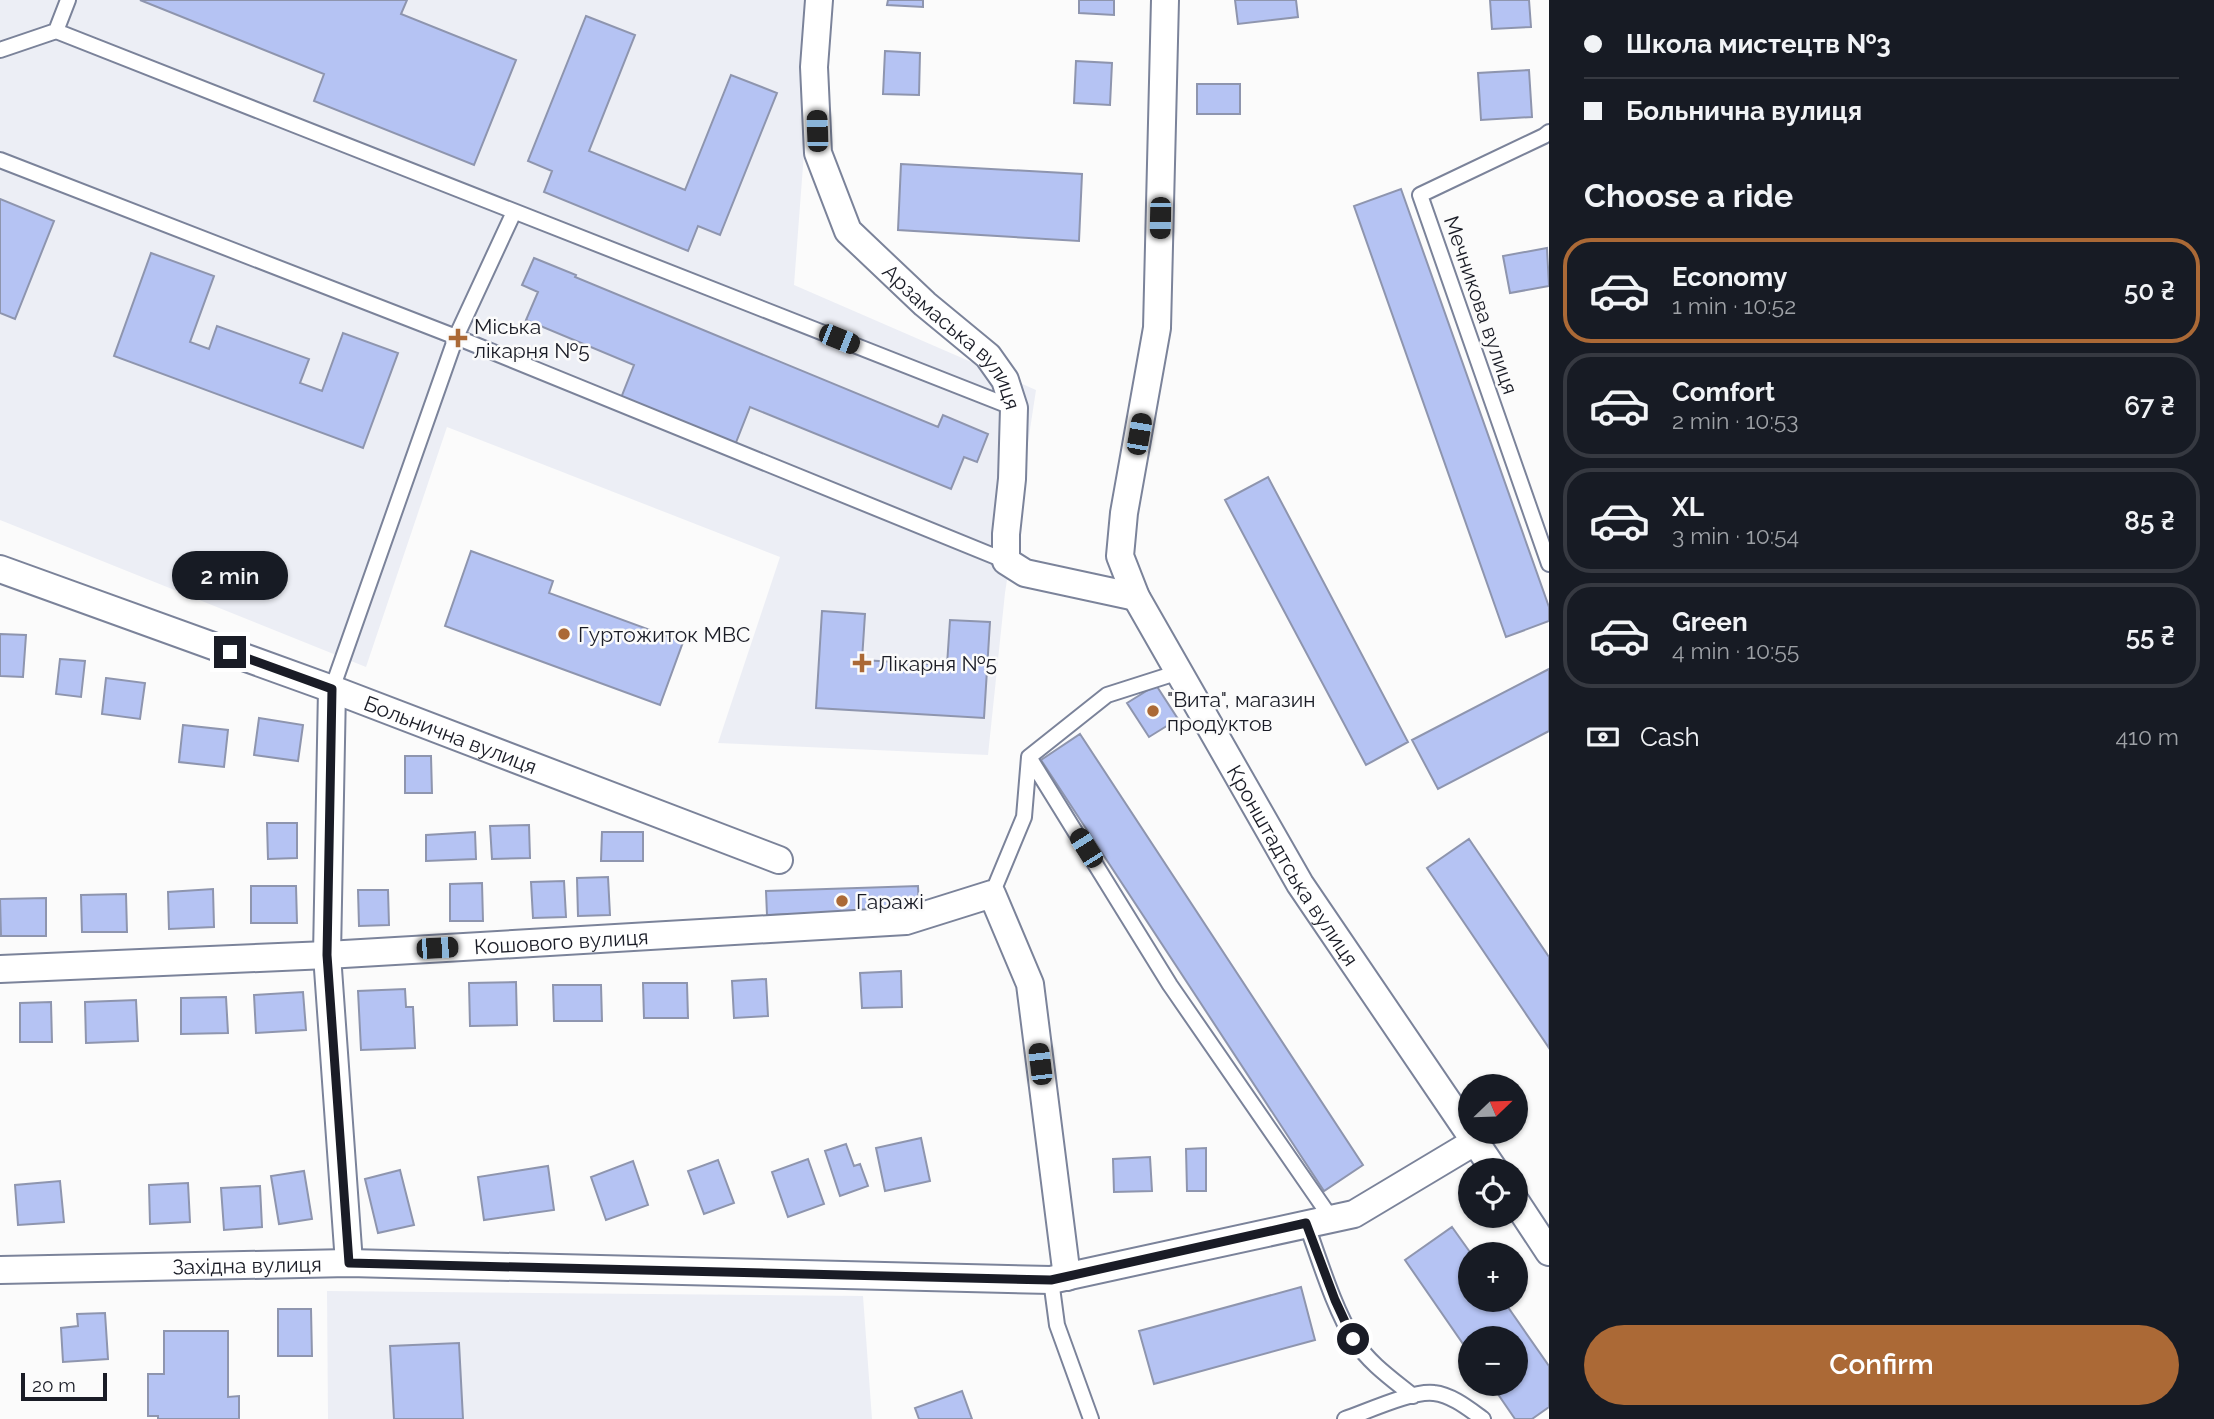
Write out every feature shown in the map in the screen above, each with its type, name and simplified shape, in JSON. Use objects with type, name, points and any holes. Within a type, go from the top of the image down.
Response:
[{"type":"street","name":"Арзамаська вулиця","points":[[819,0],[814,67],[818,153],[848,231],[925,304],[988,356],[1005,380],[1014,408],[1006,561]]},
{"type":"street","name":"Кронштадтська вулиця","points":[[1165,0],[1157,328],[1124,513],[1120,556],[1136,597],[1300,884],[1458,1116]]},
{"type":"street","points":[[1006,561],[1025,573],[1136,597]]},
{"type":"street","name":"Больнична вулиця","points":[[0,569],[332,689],[779,860]]},
{"type":"street","points":[[332,689],[327,955],[349,1263]]},
{"type":"street","points":[[992,894],[1030,984],[1059,1279]]},
{"type":"street","name":"Кошового вулиця","points":[[0,970],[327,955],[906,921],[992,894]]},
{"type":"street","name":"Західна вулиця","points":[[0,1270],[349,1263],[1059,1279],[1354,1214],[1473,1144]]},
{"type":"street","points":[[1528,1220],[1549,1252]]},
{"type":"lane","points":[[56,31],[68,0]]},
{"type":"lane","points":[[0,50],[56,31],[1014,408]]},
{"type":"lane","name":"Мечникова вулиця","points":[[1549,132],[1420,195],[1549,564]]},
{"type":"lane","points":[[0,160],[456,337],[1006,561]]},
{"type":"lane","points":[[332,689],[456,337],[514,212]]},
{"type":"lane","points":[[992,894],[1024,817],[1029,757],[1107,695],[1179,672]]},
{"type":"lane","points":[[1029,757],[1318,1221],[1335,1300],[1353,1339],[1378,1369],[1413,1395]]},
{"type":"lane","points":[[1059,1279],[1057,1325],[1091,1419]]},
{"type":"lane","points":[[1345,1419],[1413,1395],[1434,1393],[1458,1402],[1483,1419]]},
{"type":"shaded area","name":"Міська лікарня №5","points":[[0,0],[808,0],[811,60],[794,285],[1036,390],[1005,593],[988,755],[718,743],[780,557],[447,427],[366,667],[0,520]]},
{"type":"shaded area","points":[[327,1291],[863,1296],[872,1419],[328,1419]]},
{"type":"building","points":[[140,0],[407,0],[401,14],[516,60],[474,165],[314,101],[324,74]]},
{"type":"building","points":[[888,0],[923,0],[923,7],[887,5]]},
{"type":"building","points":[[1079,0],[1114,0],[1114,15],[1079,13]]},
{"type":"building","points":[[1235,0],[1296,0],[1298,17],[1238,24]]},
{"type":"building","points":[[1490,0],[1529,0],[1531,27],[1492,29]]},
{"type":"building","points":[[586,16],[635,35],[589,151],[685,190],[731,75],[777,93],[720,235],[698,226],[688,251],[544,192],[552,171],[528,161]]},
{"type":"building","points":[[885,51],[920,53],[919,95],[883,94]]},
{"type":"building","points":[[1076,61],[1112,63],[1110,105],[1074,103]]},
{"type":"building","points":[[1529,70],[1532,117],[1481,120],[1478,73]]},
{"type":"building","points":[[1197,84],[1240,84],[1240,114],[1197,114]]},
{"type":"building","points":[[901,164],[1082,174],[1079,241],[898,230]]},
{"type":"building","points":[[1401,189],[1549,607],[1549,621],[1506,637],[1354,206]]},
{"type":"building","points":[[0,199],[54,221],[15,319],[0,313]]},
{"type":"building","points":[[1547,248],[1549,286],[1510,293],[1503,256]]},
{"type":"building","points":[[151,253],[214,276],[190,342],[209,349],[217,326],[309,359],[300,383],[322,391],[343,333],[398,353],[363,448],[114,356]]},
{"type":"building","points":[[534,258],[938,427],[943,415],[988,434],[977,462],[964,457],[951,489],[750,407],[735,445],[621,398],[634,365],[526,320],[538,292],[522,285]]},
{"type":"building","points":[[1268,477],[1408,742],[1366,765],[1225,500]]},
{"type":"building","name":"Гуртожиток МВС","points":[[471,551],[553,581],[549,593],[683,642],[660,705],[445,626]]},
{"type":"building","name":"Лікарня №5","points":[[822,611],[865,614],[862,660],[947,665],[950,620],[990,622],[984,718],[816,708]]},
{"type":"building","points":[[0,634],[26,635],[23,677],[0,676]]},
{"type":"building","points":[[60,659],[85,661],[81,697],[56,694]]},
{"type":"building","points":[[1549,669],[1549,731],[1438,789],[1412,740]]},
{"type":"building","points":[[106,678],[145,683],[140,719],[102,714]]},
{"type":"building","name":"\"Вита\", магазин продуктов","points":[[1156,685],[1178,719],[1149,737],[1127,703]]},
{"type":"building","points":[[259,718],[303,725],[298,761],[254,755]]},
{"type":"building","points":[[183,725],[228,730],[224,767],[179,762]]},
{"type":"building","points":[[1080,734],[1363,1165],[1324,1191],[1041,760]]},
{"type":"building","points":[[405,756],[431,756],[432,793],[405,793]]},
{"type":"building","points":[[267,823],[297,823],[297,858],[268,859]]},
{"type":"building","points":[[529,825],[530,858],[492,859],[490,826]]},
{"type":"building","points":[[475,832],[476,859],[426,861],[426,835]]},
{"type":"building","points":[[602,832],[643,832],[643,861],[601,861]]},
{"type":"building","points":[[1469,839],[1549,957],[1549,1048],[1427,868]]},
{"type":"building","points":[[608,877],[610,915],[578,916],[577,878]]},
{"type":"building","points":[[564,881],[566,917],[533,918],[531,882]]},
{"type":"building","points":[[482,883],[483,921],[450,921],[450,884]]},
{"type":"building","points":[[251,886],[296,886],[297,923],[251,923]]},
{"type":"building","name":"Гаражі","points":[[918,886],[919,910],[767,915],[766,891]]},
{"type":"building","points":[[213,889],[214,927],[169,929],[168,892]]},
{"type":"building","points":[[358,890],[388,890],[389,925],[359,926]]},
{"type":"building","points":[[126,894],[127,932],[82,932],[81,895]]},
{"type":"building","points":[[46,898],[46,936],[1,936],[0,899]]},
{"type":"building","points":[[901,971],[902,1007],[862,1008],[860,973]]},
{"type":"building","points":[[766,979],[768,1016],[734,1018],[732,981]]},
{"type":"building","points":[[516,982],[517,1025],[470,1026],[469,983]]},
{"type":"building","points":[[643,983],[687,983],[688,1018],[644,1018]]},
{"type":"building","points":[[553,985],[601,985],[602,1021],[554,1021]]},
{"type":"building","points":[[405,989],[406,1007],[413,1007],[415,1048],[361,1050],[358,991]]},
{"type":"building","points":[[303,992],[306,1030],[256,1033],[254,995]]},
{"type":"building","points":[[226,997],[228,1033],[181,1034],[181,998]]},
{"type":"building","points":[[136,1000],[138,1041],[86,1043],[85,1002]]},
{"type":"building","points":[[51,1002],[52,1042],[20,1042],[20,1003]]},
{"type":"building","points":[[921,1138],[930,1181],[885,1191],[876,1148]]},
{"type":"building","points":[[846,1144],[854,1166],[860,1164],[868,1186],[840,1196],[825,1151]]},
{"type":"building","points":[[1206,1148],[1206,1191],[1187,1191],[1186,1149]]},
{"type":"building","points":[[1150,1157],[1152,1191],[1114,1192],[1113,1159]]},
{"type":"building","points":[[808,1159],[824,1204],[788,1217],[772,1172]]},
{"type":"building","points":[[718,1160],[734,1203],[704,1214],[688,1171]]},
{"type":"building","points":[[633,1161],[648,1205],[606,1220],[591,1177]]},
{"type":"building","points":[[548,1166],[554,1210],[484,1220],[478,1177]]},
{"type":"building","points":[[400,1170],[414,1225],[378,1233],[365,1179]]},
{"type":"building","points":[[304,1171],[312,1219],[279,1224],[271,1176]]},
{"type":"building","points":[[60,1181],[64,1222],[18,1225],[15,1185]]},
{"type":"building","points":[[188,1183],[190,1222],[150,1224],[149,1185]]},
{"type":"building","points":[[260,1186],[262,1227],[224,1230],[221,1188]]},
{"type":"building","points":[[1452,1227],[1463,1242],[1458,1242],[1458,1312],[1511,1312],[1521,1326],[1458,1326],[1458,1337],[1405,1260]]},
{"type":"building","points":[[1301,1287],[1315,1340],[1154,1384],[1139,1331]]},
{"type":"building","points":[[278,1309],[311,1309],[312,1356],[278,1356]]},
{"type":"building","points":[[105,1313],[108,1359],[63,1362],[61,1328],[78,1326],[77,1314]]},
{"type":"building","points":[[164,1331],[228,1331],[228,1397],[239,1396],[239,1419],[158,1419],[158,1416],[148,1416],[148,1374],[164,1374]]},
{"type":"building","points":[[1528,1336],[1549,1366],[1549,1407],[1532,1419],[1515,1419],[1499,1396],[1528,1396]]},
{"type":"building","points":[[459,1343],[463,1419],[394,1419],[390,1346]]},
{"type":"building","points":[[962,1391],[972,1419],[919,1419],[915,1408]]},
{"type":"place","name":"Міська лікарня №5","points":[[458,338]]},
{"type":"place","name":"Гуртожиток МВС","points":[[564,634]]},
{"type":"place","name":"Лікарня №5","points":[[862,663]]},
{"type":"place","name":"\"Вита\", магазин продуктов","points":[[1153,711]]},
{"type":"place","name":"Гаражі","points":[[842,901]]},
{"type":"route","points":[[230,652],[332,689],[327,955],[349,1263],[1051,1280],[1306,1223],[1353,1339]]}]
